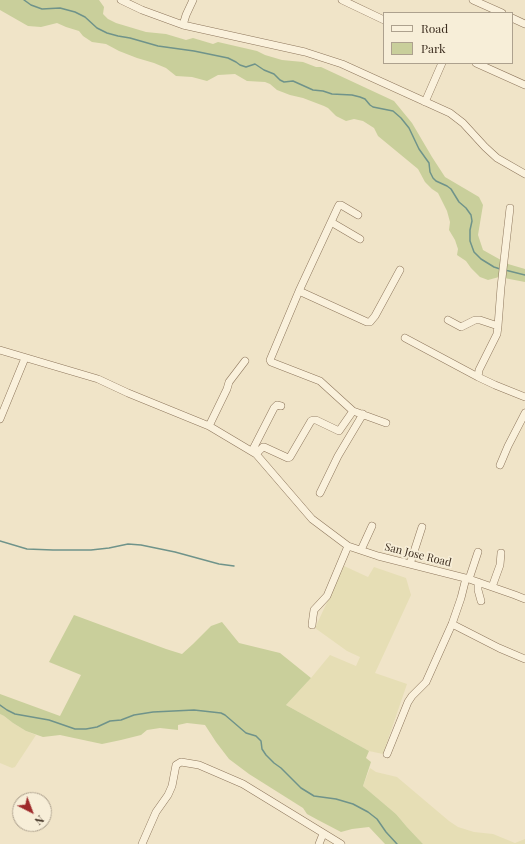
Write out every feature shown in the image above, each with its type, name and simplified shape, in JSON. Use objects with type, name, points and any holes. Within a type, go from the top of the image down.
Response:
[{"type":"street","points":[[121,0],[142,10],[183,25],[305,52],[342,64],[450,113],[463,123],[497,158],[525,174]]},
{"type":"street","points":[[183,25],[193,0]]},
{"type":"street","points":[[342,0],[383,20]]},
{"type":"street","points":[[473,0],[500,12]]},
{"type":"street","points":[[513,18],[525,24]]},
{"type":"street","points":[[425,102],[442,64]]},
{"type":"street","points":[[478,64],[525,86]]},
{"type":"street","points":[[358,215],[339,205],[270,360],[271,362],[320,381],[353,411],[386,423]]},
{"type":"street","points":[[478,377],[484,360],[494,341],[498,326],[510,208]]},
{"type":"street","points":[[331,222],[360,239]]},
{"type":"street","points":[[300,291],[367,322],[370,322],[375,316],[400,270]]},
{"type":"street","points":[[448,320],[461,327],[474,320],[480,320],[498,326]]},
{"type":"street","points":[[405,338],[478,377],[525,397]]},
{"type":"street","name":"San Jose Road","points":[[0,350],[98,379],[209,426],[254,452],[312,520],[348,546],[410,564],[468,578],[522,598]]},
{"type":"street","points":[[0,419],[25,358]]},
{"type":"street","points":[[209,426],[229,382],[245,361]]},
{"type":"street","points":[[254,452],[274,408],[277,405],[281,406]]},
{"type":"street","points":[[254,452],[264,447],[288,458],[310,422],[316,420],[339,431],[353,411]]},
{"type":"street","points":[[500,466],[508,446],[525,413]]},
{"type":"street","points":[[320,493],[338,456],[363,414]]},
{"type":"street","points":[[362,550],[372,526]]},
{"type":"street","points":[[410,564],[422,527]]},
{"type":"street","points":[[312,625],[314,610],[327,596],[348,546]]},
{"type":"street","points":[[387,754],[408,702],[426,682],[452,624],[478,552]]},
{"type":"street","points":[[492,587],[500,565],[501,553]]},
{"type":"street","points":[[478,582],[478,590],[481,601]]},
{"type":"street","points":[[522,598],[525,590]]},
{"type":"street","points":[[452,624],[499,648],[525,659]]},
{"type":"street","points":[[142,844],[156,812],[172,786],[176,765],[181,762],[198,765],[243,784],[341,844]]},
{"type":"street","points":[[319,844],[323,834]]},
{"type":"shaded area","points":[[344,566],[368,577],[374,567],[406,578],[411,595],[375,673],[407,684],[383,754],[369,751],[286,705],[330,655],[356,666],[360,657],[347,651],[315,628]]},
{"type":"shaded area","points":[[0,714],[26,731],[36,735],[15,767],[12,768],[0,763]]},
{"type":"shaded area","points":[[370,768],[376,772],[397,777],[458,827],[474,832],[493,834],[515,843],[525,839],[525,844],[423,844],[396,814],[363,786]]},
{"type":"green space","points":[[0,0],[99,0],[104,7],[103,14],[108,19],[116,23],[146,32],[166,34],[186,40],[193,38],[213,44],[218,42],[257,51],[282,60],[303,62],[316,67],[321,67],[394,101],[412,123],[445,177],[479,197],[483,205],[478,235],[483,250],[508,264],[525,269],[525,282],[499,277],[488,280],[480,277],[466,261],[457,255],[458,249],[449,230],[450,222],[447,211],[438,193],[425,182],[418,169],[378,136],[374,128],[363,121],[354,119],[346,121],[336,116],[324,106],[277,90],[265,82],[247,81],[235,74],[218,75],[207,81],[192,77],[176,76],[166,68],[119,51],[106,44],[92,42],[83,36],[79,31],[57,23],[41,27],[28,26],[0,10]]},
{"type":"green space","points":[[74,615],[182,654],[211,626],[222,622],[239,643],[280,653],[311,678],[286,705],[369,751],[366,758],[371,762],[363,786],[396,814],[423,844],[385,844],[369,827],[341,832],[307,814],[303,808],[249,774],[229,759],[205,725],[187,723],[178,725],[178,730],[160,728],[147,730],[141,735],[102,744],[60,735],[43,737],[26,731],[13,723],[0,714],[0,694],[60,716],[81,675],[49,662]]},
{"type":"waterway","points":[[24,0],[31,5],[42,9],[60,8],[75,12],[85,17],[97,28],[107,33],[158,46],[228,58],[246,67],[255,64],[274,74],[284,82],[293,81],[313,90],[360,97],[365,99],[373,107],[393,111],[409,128],[419,149],[429,163],[430,172],[433,178],[451,189],[459,202],[471,215],[472,221],[470,241],[474,252],[481,259],[500,269]]},
{"type":"waterway","points":[[505,270],[525,275]]},
{"type":"waterway","points":[[0,541],[27,549],[53,550],[91,550],[128,544],[141,545],[175,552],[219,564],[234,566]]},
{"type":"waterway","points":[[0,705],[15,714],[49,720],[75,729],[97,727],[110,721],[121,720],[134,715],[153,712],[194,710],[221,713],[246,733],[256,736],[261,741],[262,749],[266,755],[301,788],[314,796],[336,799],[353,804],[368,812],[377,819],[397,844]]}]
